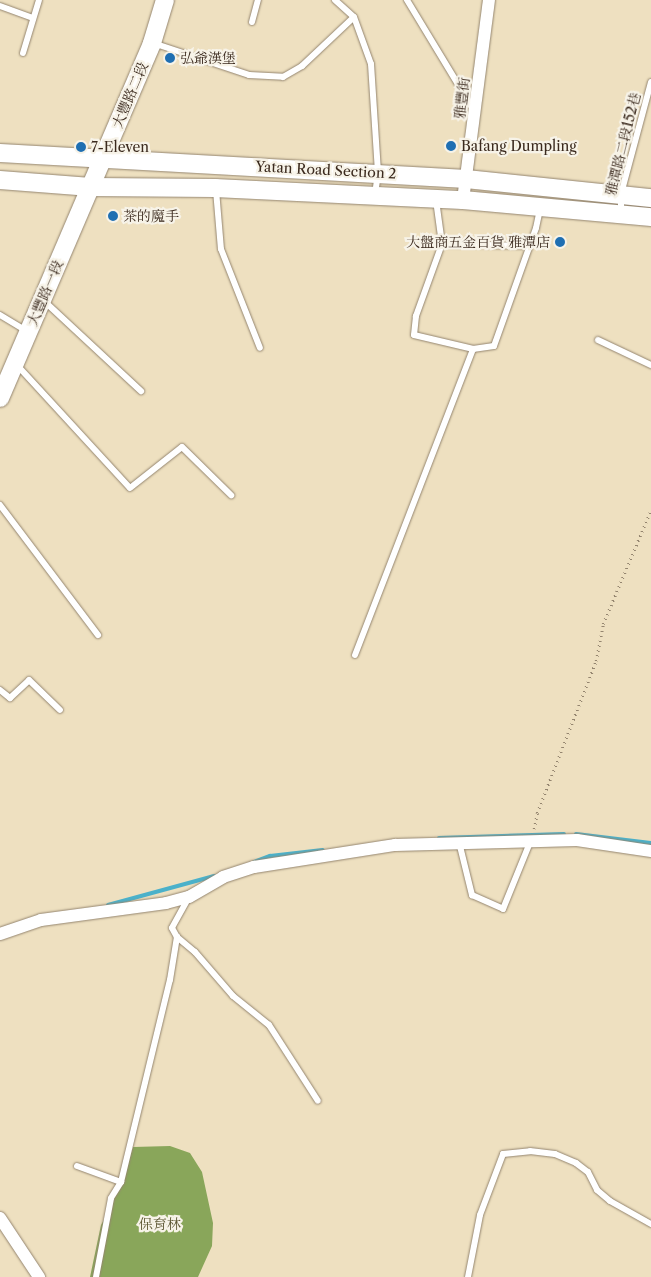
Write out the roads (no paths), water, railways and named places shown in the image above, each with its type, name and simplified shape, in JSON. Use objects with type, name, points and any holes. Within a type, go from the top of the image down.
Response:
[{"type":"street","name":"大豐路二段","points":[[91,187],[152,43],[165,0]]},
{"type":"street","name":"雅豐街","points":[[462,200],[489,0]]},
{"type":"street","name":"Yatan Road Section 2","points":[[0,153],[466,179],[651,198]]},
{"type":"street","name":"Yatan Road Section 2","points":[[0,180],[91,187],[216,188],[375,198],[462,200],[540,205],[651,217]]},
{"type":"street","name":"大豐路一段","points":[[0,398],[91,187]]},
{"type":"street","points":[[0,934],[41,920],[166,903],[189,896],[223,877],[262,866],[395,845],[459,841],[577,840],[651,851]]},
{"type":"street","points":[[0,1218],[39,1277]]},
{"type":"lane","points":[[23,53],[39,0]]},
{"type":"lane","points":[[252,22],[258,0]]},
{"type":"lane","points":[[334,0],[354,17],[371,64],[378,173],[375,198]]},
{"type":"lane","points":[[407,0],[475,112]]},
{"type":"lane","points":[[0,6],[33,18]]},
{"type":"lane","points":[[152,43],[249,75],[283,77],[302,66],[354,17]]},
{"type":"lane","name":"雅潭路二段152巷","points":[[621,213],[622,194],[651,82]]},
{"type":"lane","points":[[216,188],[221,249],[260,348]]},
{"type":"lane","points":[[436,200],[442,244],[416,316],[414,335],[473,349],[494,346],[530,246],[540,205]]},
{"type":"lane","points":[[442,244],[530,246]]},
{"type":"lane","points":[[42,299],[141,391]]},
{"type":"lane","points":[[0,315],[28,331]]},
{"type":"lane","points":[[598,340],[651,365]]},
{"type":"lane","points":[[355,655],[473,349]]},
{"type":"lane","points":[[15,363],[130,488],[182,447],[231,495]]},
{"type":"lane","points":[[0,505],[98,635]]},
{"type":"lane","points":[[0,690],[10,698],[29,680],[60,710]]},
{"type":"lane","points":[[459,841],[472,895],[503,909],[532,839]]},
{"type":"lane","points":[[189,896],[172,928],[177,937],[233,996],[270,1025],[318,1101]]},
{"type":"lane","points":[[96,1277],[111,1198],[121,1182],[170,980],[177,937]]},
{"type":"lane","points":[[468,1277],[480,1215],[503,1154],[530,1151],[555,1154],[576,1163],[588,1172],[597,1190],[610,1201],[651,1224]]},
{"type":"lane","points":[[77,1166],[121,1182]]},
{"type":"waterway","points":[[439,838],[564,834]]},
{"type":"waterway","points":[[576,834],[651,843]]},
{"type":"waterway","points":[[254,862],[270,856],[323,850]]},
{"type":"waterway","points":[[108,905],[214,876]]},
{"type":"place","name":"弘爺漢堡","points":[[170,58]]},
{"type":"place","name":"Bafang Dumpling","points":[[451,146]]},
{"type":"place","name":"7-Eleven","points":[[81,147]]},
{"type":"place","name":"茶的魔手","points":[[113,216]]},
{"type":"place","name":"大盤商五金百貨 雅潭店","points":[[560,242]]},
{"type":"park label","name":"保育林","points":[[160,1224]]}]
